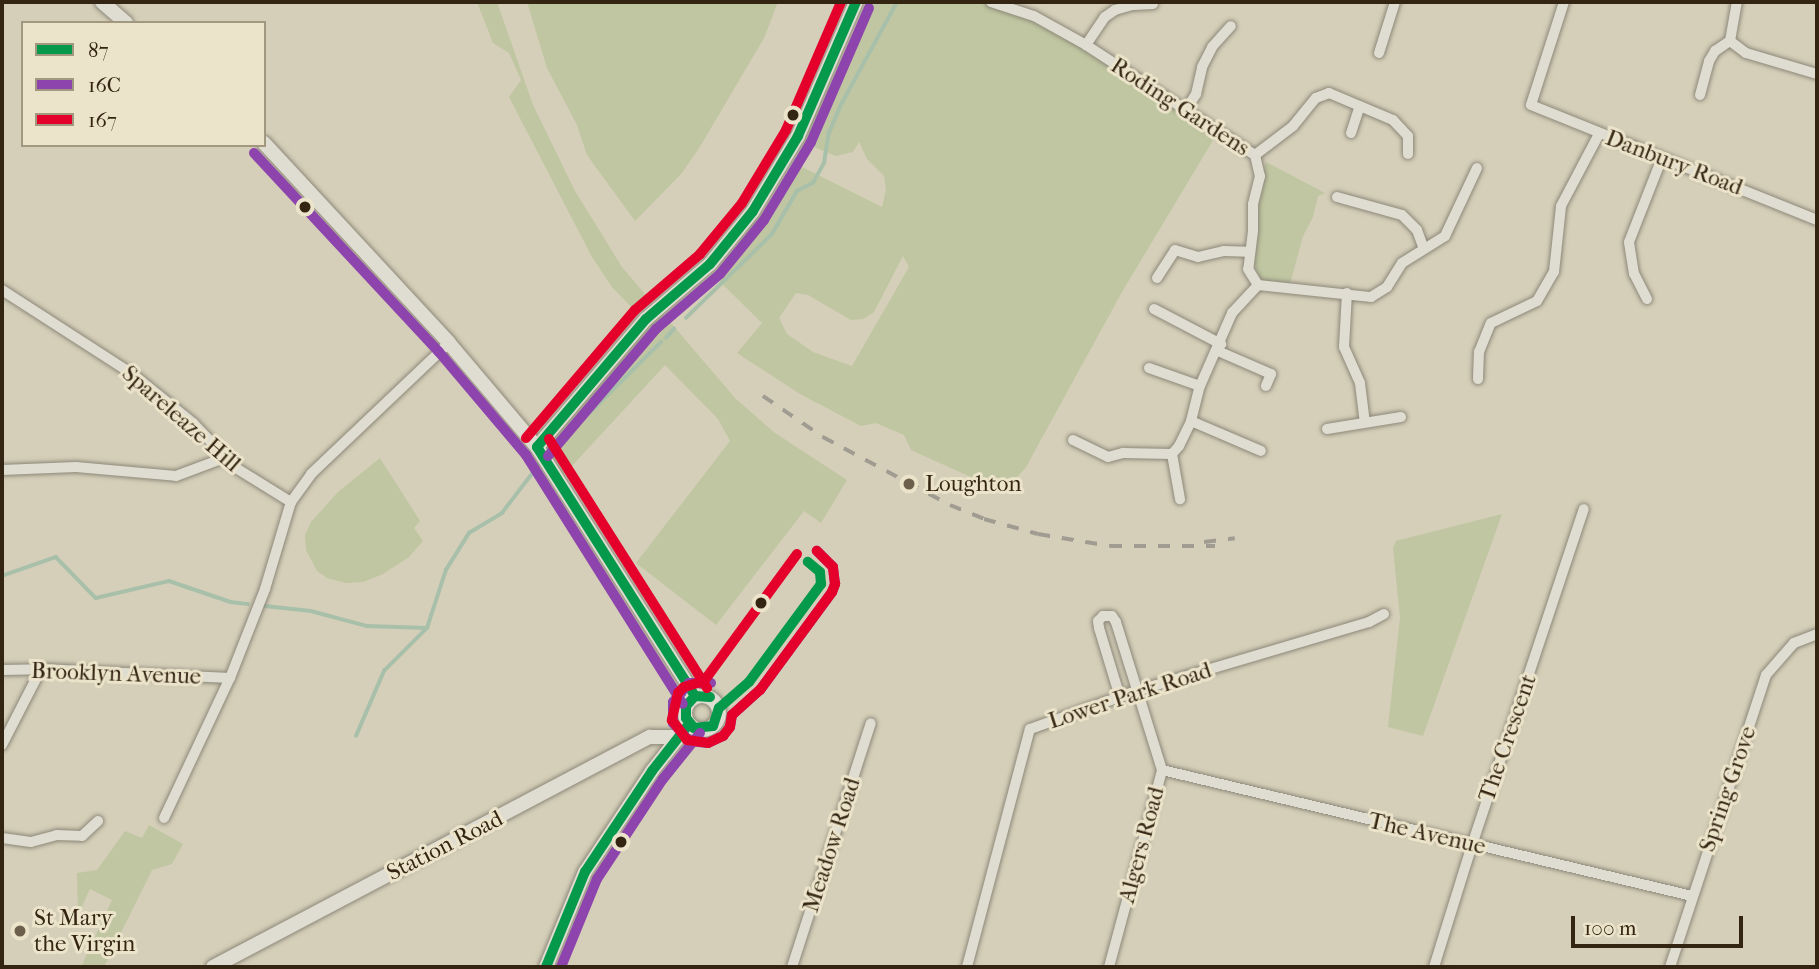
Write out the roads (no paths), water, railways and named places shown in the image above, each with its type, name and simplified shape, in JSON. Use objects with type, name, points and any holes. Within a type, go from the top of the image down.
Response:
[{"type":"street","points":[[102,2],[124,21]]},
{"type":"street","points":[[542,456],[646,319],[710,264],[753,211],[798,136],[856,2]]},
{"type":"street","name":"Roding Gardens","points":[[992,2],[1034,16],[1086,45],[1187,108],[1255,155],[1261,176],[1253,204],[1248,269],[1258,285]]},
{"type":"street","points":[[1378,53],[1395,2]]},
{"type":"street","name":"Danbury Road","points":[[1564,2],[1531,104],[1599,134],[1817,220]]},
{"type":"street","points":[[1700,95],[1709,61],[1715,51],[1730,41],[1737,2]]},
{"type":"street","points":[[1086,45],[1105,17],[1115,10],[1133,5],[1153,4]]},
{"type":"street","points":[[1187,108],[1196,94],[1202,67],[1212,47],[1231,26]]},
{"type":"street","points":[[1730,41],[1746,53],[1817,74]]},
{"type":"street","points":[[1255,155],[1293,126],[1316,98],[1329,93],[1393,120],[1408,136],[1408,153]]},
{"type":"street","points":[[1351,132],[1360,106]]},
{"type":"street","points":[[1478,379],[1479,352],[1491,323],[1537,302],[1554,272],[1561,206],[1599,134]]},
{"type":"street","points":[[266,145],[449,343],[542,456],[695,696]]},
{"type":"street","points":[[1647,299],[1634,274],[1629,243],[1662,158]]},
{"type":"street","points":[[1073,440],[1108,457],[1123,453],[1172,454],[1180,446],[1191,421],[1200,386],[1233,313],[1258,285],[1371,297],[1387,287],[1402,263],[1449,230],[1477,168]]},
{"type":"street","points":[[1471,183],[1483,187]]},
{"type":"street","points":[[1337,197],[1402,215],[1417,230],[1424,249]]},
{"type":"street","points":[[1157,278],[1175,250],[1198,257],[1224,251],[1248,253]]},
{"type":"street","name":"Spareleaze Hill","points":[[2,290],[131,373],[193,423],[224,458],[291,502]]},
{"type":"street","points":[[1347,293],[1344,347],[1360,383],[1365,421]]},
{"type":"street","points":[[1154,310],[1271,374],[1266,386]]},
{"type":"street","points":[[164,818],[230,678],[265,589],[291,502],[311,474],[449,343]]},
{"type":"street","points":[[1149,368],[1200,386]]},
{"type":"street","points":[[1327,429],[1401,417]]},
{"type":"street","points":[[1191,421],[1261,451]]},
{"type":"street","points":[[1172,454],[1180,499]]},
{"type":"street","points":[[2,470],[76,467],[176,476],[224,458]]},
{"type":"street","name":"The Crescent","points":[[1434,967],[1584,509]]},
{"type":"street","name":"Lower Park Road","points":[[967,967],[1030,729],[1136,691],[1369,622],[1384,614]]},
{"type":"street","name":"Algers Road","points":[[1109,967],[1162,770],[1116,622],[1112,616],[1103,616],[1098,621],[1099,628],[1121,697]]},
{"type":"street","name":"Spring Grove","points":[[1670,967],[1766,675],[1794,643],[1817,634]]},
{"type":"street","points":[[2,745],[41,669]]},
{"type":"street","name":"Brooklyn Avenue","points":[[2,670],[41,669],[230,678]]},
{"type":"street","points":[[695,696],[710,697],[716,702],[718,721],[707,729],[694,728],[689,724],[684,712],[695,696]]},
{"type":"street","name":"Meadow Road","points":[[792,967],[870,723]]},
{"type":"street","points":[[546,967],[585,872],[689,724]]},
{"type":"street","name":"Station Road","points":[[213,967],[650,737],[678,737]]},
{"type":"street","name":"The Avenue","points":[[1162,770],[1692,896]]},
{"type":"street","points":[[2,838],[40,841],[57,835],[82,836],[98,821]]},
{"type":"waterway","points":[[686,318],[772,234],[797,191],[813,183],[824,163],[829,133],[842,103],[897,2]]},
{"type":"waterway","points":[[666,338],[674,329]]},
{"type":"waterway","points":[[546,456],[661,342]]},
{"type":"waterway","points":[[265,606],[311,611],[367,626],[427,628],[446,570],[469,533],[502,513],[541,462]]},
{"type":"waterway","points":[[2,576],[56,557],[96,598],[169,581],[231,602],[248,604]]},
{"type":"waterway","points":[[356,736],[384,671],[427,628]]},
{"type":"railway","points":[[763,396],[823,437],[950,505],[984,519],[1038,534],[1110,546],[1215,546]]},
{"type":"railway","points":[[1204,542],[1235,538]]},
{"type":"place","name":"Loughton","points":[[909,484]]},
{"type":"place","name":"St Mary the Virgin","points":[[20,931]]}]
